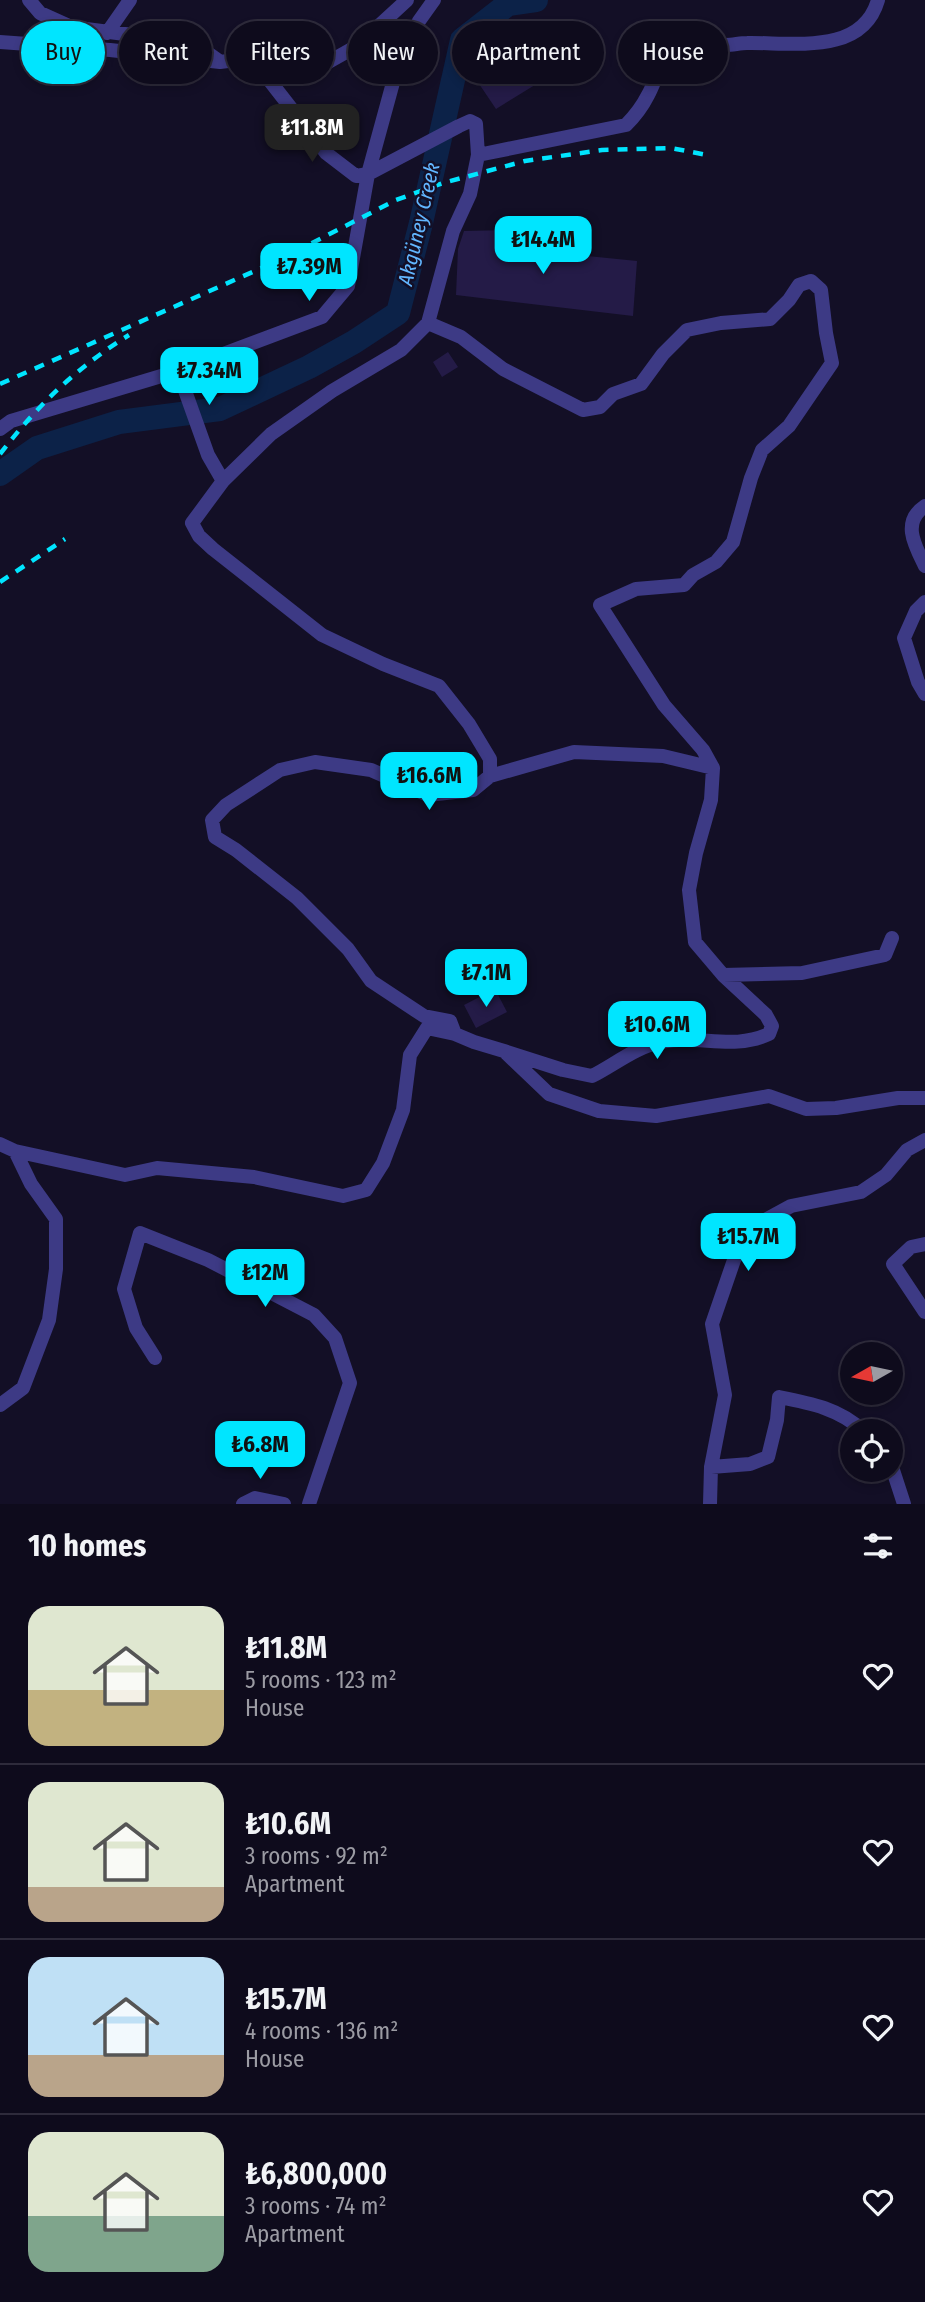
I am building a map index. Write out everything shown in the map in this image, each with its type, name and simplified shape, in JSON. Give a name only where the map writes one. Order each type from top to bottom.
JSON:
[{"type":"street","points":[[29,0],[40,13],[71,27],[163,39],[202,49],[220,62]]},
{"type":"street","points":[[107,33],[130,0]]},
{"type":"street","points":[[334,59],[357,47],[407,0]]},
{"type":"street","points":[[0,429],[11,421],[178,371],[322,317],[348,286],[368,174],[397,68],[419,21],[434,0]]},
{"type":"street","points":[[478,155],[626,125],[637,115],[662,63],[675,47],[694,40],[725,45],[829,42],[861,28],[875,13],[878,0]]},
{"type":"street","points":[[0,42],[226,61]]},
{"type":"street","points":[[272,84],[326,153],[356,176],[368,174],[470,121],[476,124],[478,155],[470,194],[453,231],[428,323],[401,350],[332,391],[271,434],[223,481],[192,523],[199,536],[286,609],[322,635],[383,664],[439,686],[469,724],[490,759],[490,776]]},
{"type":"street","points":[[0,1144],[15,1150],[125,1175],[156,1168],[254,1177],[343,1196],[366,1190],[383,1163],[403,1110],[410,1055],[427,1028],[455,1034],[563,1070],[593,1076],[638,1050],[660,1042],[697,1040],[733,1044],[753,1041],[769,1034],[772,1026],[766,1015],[723,975],[695,942],[689,890],[711,800],[713,768],[703,750],[664,705],[600,605],[636,589],[684,585],[693,575],[716,562],[733,542],[762,450],[789,426],[832,363],[821,290],[811,281],[799,285],[789,300],[770,319],[721,323],[687,330],[663,354],[641,384],[613,394],[600,407],[583,410],[503,369],[461,337],[428,323]]},
{"type":"street","points":[[178,371],[208,455],[223,481]]},
{"type":"street","points":[[925,506],[912,520],[911,534],[925,566]]},
{"type":"street","points":[[925,602],[916,611],[904,638],[918,682],[925,694]]},
{"type":"street","points":[[455,1034],[450,1021],[424,1016],[371,981],[348,949],[297,898],[215,836],[212,820],[226,805],[280,770],[315,762],[371,770],[428,795],[473,790],[490,776],[574,752],[663,756],[713,768]]},
{"type":"street","points":[[723,975],[802,973],[850,964],[886,955],[892,938]]},
{"type":"street","points":[[504,1051],[549,1094],[599,1111],[656,1116],[769,1096],[806,1109],[836,1108],[898,1098],[925,1098]]},
{"type":"street","points":[[710,1504],[711,1467],[725,1395],[712,1324],[734,1260],[752,1227],[791,1206],[861,1192],[886,1175],[906,1150],[925,1140]]},
{"type":"street","points":[[0,1405],[23,1388],[49,1320],[56,1269],[55,1219],[31,1184],[15,1150]]},
{"type":"street","points":[[155,1359],[136,1328],[124,1289],[139,1233],[208,1260],[314,1315],[335,1338],[349,1383],[309,1504]]},
{"type":"street","points":[[925,1244],[911,1247],[893,1264],[925,1312]]},
{"type":"street","points":[[711,1467],[750,1464],[768,1457],[777,1420],[779,1397],[833,1410],[850,1419]]},
{"type":"street","points":[[897,1482],[904,1504]]},
{"type":"street","points":[[243,1504],[255,1498],[284,1504]]},
{"type":"building","points":[[479,84],[537,84],[496,109]]},
{"type":"building","points":[[510,230],[508,248],[637,261],[633,316],[456,295],[458,249],[464,231]]},
{"type":"building","points":[[448,352],[458,367],[442,377],[433,362]]},
{"type":"building","points":[[495,989],[507,1012],[476,1028],[464,1005]]},
{"type":"waterway","name":"Akgüney Creek","points":[[0,474],[37,448],[119,422],[220,409],[309,367],[398,313],[462,40],[508,4],[536,0]]},
{"type":"railway","points":[[0,384],[275,262],[396,200],[443,183],[525,161],[602,150],[671,148],[707,155]]},
{"type":"railway","points":[[0,454],[59,388],[129,335]]},
{"type":"railway","points":[[0,582],[65,539]]}]
